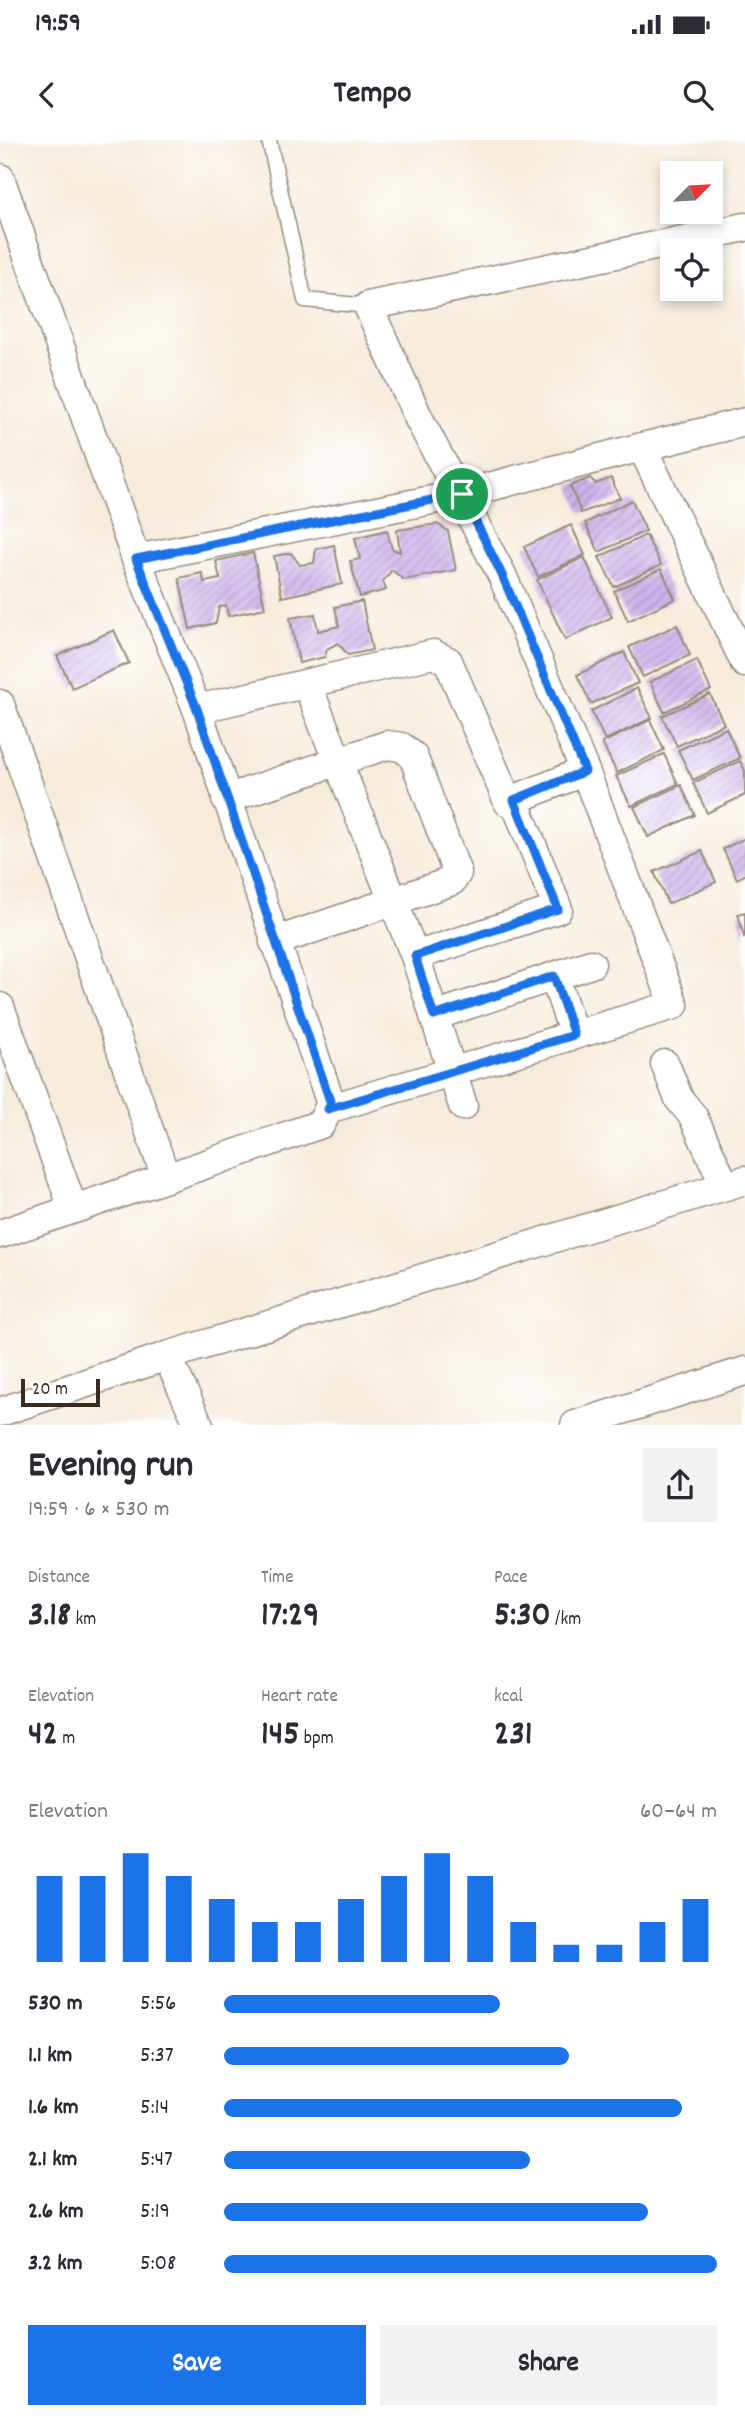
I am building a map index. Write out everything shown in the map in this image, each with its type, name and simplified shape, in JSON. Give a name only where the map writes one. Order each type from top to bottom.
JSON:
[{"type":"street","points":[[0,178],[136,559],[197,709],[331,1104],[321,1124],[0,1234]]},
{"type":"street","points":[[328,1109],[674,1005],[585,771],[502,575],[462,494],[419,419],[368,306],[745,228]]},
{"type":"street","points":[[136,559],[462,494],[745,422]]},
{"type":"street","points":[[642,447],[738,631],[745,663]]},
{"type":"street","points":[[197,709],[433,654],[447,661],[508,802],[585,771]]},
{"type":"street","points":[[307,684],[415,956],[463,1106]]},
{"type":"street","points":[[0,704],[166,1178]]},
{"type":"street","points":[[226,799],[387,745],[402,747],[413,756],[457,873],[453,881],[274,942]]},
{"type":"street","points":[[415,956],[558,909],[514,800]]},
{"type":"street","points":[[434,1016],[591,964]]},
{"type":"street","points":[[554,976],[574,1035]]},
{"type":"street","points":[[0,1007],[73,1208]]},
{"type":"street","points":[[0,1412],[167,1356],[735,1183],[693,1116],[679,1099],[665,1064]]},
{"type":"street","points":[[167,1356],[199,1425]]},
{"type":"street","points":[[575,1425],[745,1371]]},
{"type":"lane","points":[[268,140],[305,300],[368,306]]},
{"type":"building","points":[[590,478],[596,484],[611,478],[620,498],[581,513],[570,486]]},
{"type":"building","points":[[632,500],[646,531],[599,552],[585,523]]},
{"type":"building","points":[[437,524],[448,531],[456,570],[404,580],[392,570],[383,581],[386,590],[360,597],[350,561],[360,559],[355,538],[387,530],[392,549],[400,552],[397,530]]},
{"type":"building","points":[[571,525],[585,555],[538,577],[524,547]]},
{"type":"building","points":[[646,535],[661,565],[614,587],[599,557]]},
{"type":"building","points":[[334,545],[342,584],[282,597],[274,556],[291,553],[300,565],[314,563],[316,549]]},
{"type":"building","points":[[253,553],[265,608],[228,616],[226,605],[219,607],[216,623],[190,629],[179,578],[202,573],[204,582],[220,579],[216,561]]},
{"type":"building","points":[[584,557],[612,617],[565,640],[537,580]]},
{"type":"building","points":[[661,569],[675,599],[628,621],[614,591]]},
{"type":"building","points":[[362,601],[372,650],[348,655],[338,643],[327,649],[325,657],[299,663],[290,618],[315,614],[318,631],[339,626],[335,607]]},
{"type":"building","points":[[677,625],[690,655],[643,677],[629,647]]},
{"type":"building","points":[[114,630],[129,663],[72,688],[57,656]]},
{"type":"building","points":[[624,652],[638,683],[591,704],[577,675]]},
{"type":"building","points":[[697,660],[711,690],[664,712],[650,682]]},
{"type":"building","points":[[637,688],[652,718],[605,740],[591,711]]},
{"type":"building","points":[[710,694],[724,724],[677,746],[662,716]]},
{"type":"building","points":[[650,720],[664,750],[617,773],[602,743]]},
{"type":"building","points":[[726,728],[740,758],[693,780],[678,750]]},
{"type":"building","points":[[664,754],[678,784],[631,806],[616,776]]},
{"type":"building","points":[[740,761],[745,771],[745,795],[707,813],[693,783]]},
{"type":"building","points":[[681,785],[695,815],[648,837],[634,807]]},
{"type":"building","points":[[745,838],[745,875],[737,879],[723,849]]},
{"type":"building","points":[[702,851],[716,882],[668,904],[654,872]]},
{"type":"building","points":[[745,912],[745,936],[744,937],[738,914]]},
{"type":"route","points":[[462,494],[502,575],[585,771],[514,800],[558,909],[415,956],[434,1016],[554,976],[574,1035],[328,1109],[331,1104],[262,908],[197,709],[136,559],[462,494]]}]
